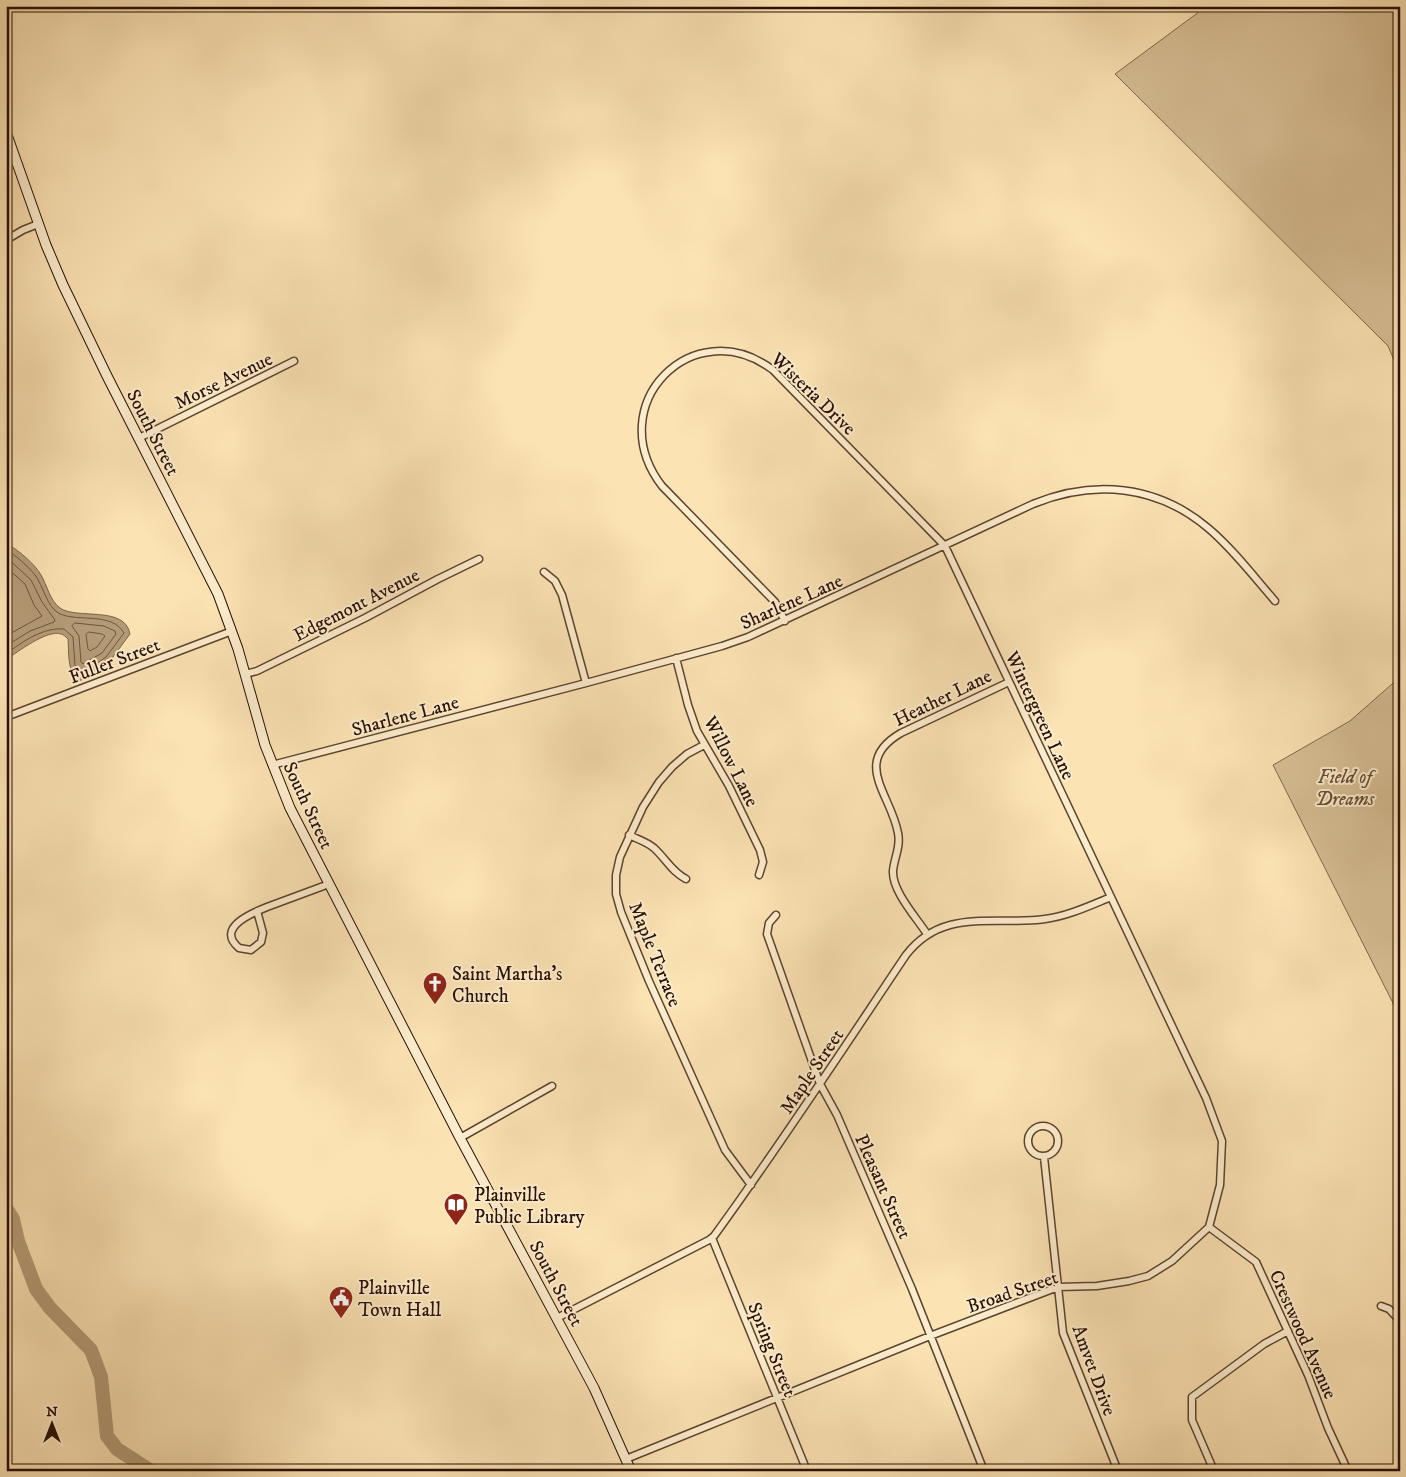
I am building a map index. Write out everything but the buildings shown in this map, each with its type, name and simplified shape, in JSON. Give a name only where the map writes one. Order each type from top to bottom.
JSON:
[{"type":"main road","name":"South Street","points":[[6,132],[38,224],[63,285],[218,594],[232,631],[272,765],[297,822],[460,1138],[594,1388],[631,1471]]},
{"type":"street","points":[[6,240],[38,224]]},
{"type":"street","name":"Wisteria Drive","points":[[785,621],[775,602],[662,486],[647,462],[641,434],[645,407],[658,382],[672,368],[689,358],[709,352],[728,352],[748,355],[765,364],[780,377],[945,546]]},
{"type":"street","name":"Morse Avenue","points":[[139,438],[294,361]]},
{"type":"street","name":"Sharlene Lane","points":[[272,765],[586,683],[742,639],[785,621],[1012,513],[1058,495],[1094,488],[1135,492],[1171,504],[1190,515],[1208,527],[1276,601]]},
{"type":"street","name":"Wintergreen Lane","points":[[945,546],[1110,897]]},
{"type":"street","name":"Edgemont Avenue","points":[[245,674],[257,671],[365,618],[479,559]]},
{"type":"street","points":[[544,572],[555,581],[562,595],[586,683]]},
{"type":"street","name":"Fuller Street","points":[[6,717],[232,631]]},
{"type":"street","name":"Willow Lane","points":[[676,658],[688,705],[704,745],[721,773],[760,850],[763,862],[759,875]]},
{"type":"street","name":"Heather Lane","points":[[927,934],[896,885],[893,871],[898,850],[898,834],[877,775],[877,757],[885,743],[901,732],[1009,682]]},
{"type":"street","name":"Maple Terrace","points":[[704,745],[679,760],[665,774],[647,800],[620,857],[616,875],[616,894],[621,912],[653,990],[725,1150],[752,1185]]},
{"type":"street","points":[[629,835],[656,849],[675,872],[686,879]]},
{"type":"street","points":[[257,911],[263,938],[259,945],[251,950],[240,948],[235,945],[232,934],[236,924],[257,911],[328,884]]},
{"type":"street","points":[[1110,897],[1206,1098],[1222,1141],[1220,1185],[1209,1228]]},
{"type":"street","name":"Maple Street","points":[[557,1318],[712,1238],[752,1185],[906,955],[919,940],[942,927],[962,922],[1021,921],[1048,918],[1074,911],[1110,897]]},
{"type":"street","name":"Pleasant Street","points":[[776,914],[770,923],[767,934],[820,1084],[837,1115],[912,1289],[984,1471]]},
{"type":"street","points":[[460,1138],[552,1086]]},
{"type":"street","points":[[1042,1126],[1055,1131],[1058,1140],[1053,1153],[1044,1157],[1031,1152],[1027,1142],[1030,1133],[1037,1127],[1042,1126]]},
{"type":"street","name":"Amvet Drive","points":[[1044,1157],[1063,1333],[1118,1471]]},
{"type":"street","name":"Broad Street","points":[[626,1459],[930,1336],[1058,1287],[1097,1286],[1128,1282],[1148,1276],[1172,1261],[1209,1228]]},
{"type":"street","name":"Crestwood Avenue","points":[[1209,1228],[1256,1262],[1348,1471]]},
{"type":"street","name":"Spring Street","points":[[712,1238],[807,1471]]},
{"type":"street","points":[[1381,1306],[1389,1309],[1400,1321]]},
{"type":"street","points":[[1214,1471],[1192,1420],[1192,1398],[1264,1344],[1288,1331]]},
{"type":"green space","points":[[1207,6],[1400,6],[1400,366],[1397,367],[1388,346],[1115,74]]},
{"type":"green space","name":"Field of Dreams","points":[[1400,677],[1400,1017],[1273,765],[1350,721]]},
{"type":"water","points":[[6,543],[21,553],[34,566],[60,608],[77,613],[110,616],[119,619],[126,625],[130,634],[110,661],[78,681],[70,667],[68,639],[63,634],[55,633],[33,642],[6,660]]},
{"type":"waterway","points":[[6,1211],[8,1211],[13,1219],[18,1241],[36,1289],[50,1308],[91,1350],[101,1377],[107,1436],[117,1449],[151,1471]]},
{"type":"place","name":"Saint Martha's Church","points":[[435,1005]]},
{"type":"place","name":"Plainville Public Library","points":[[456,1226]]},
{"type":"place","name":"Plainville Town Hall","points":[[341,1319]]}]
